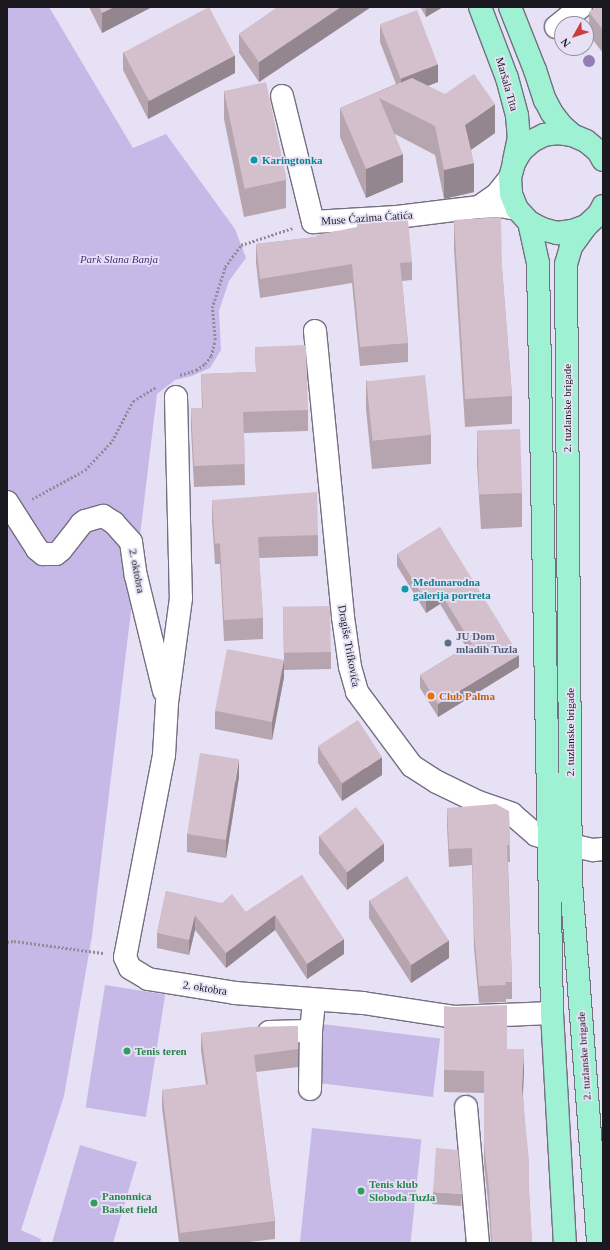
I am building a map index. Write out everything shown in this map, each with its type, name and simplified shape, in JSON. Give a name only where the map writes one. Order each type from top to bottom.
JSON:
[{"type":"main road","name":"Maršala Tita","points":[[480,7],[507,78],[516,116],[519,137],[512,171],[511,194],[523,215]]},
{"type":"main road","points":[[510,7],[535,70],[545,100],[556,119],[572,134],[586,141],[601,155]]},
{"type":"main road","points":[[512,171],[521,151],[532,142],[544,135],[558,133],[572,134]]},
{"type":"main road","points":[[523,215],[542,229],[557,233],[572,231],[598,215]]},
{"type":"main road","points":[[523,215],[538,263],[552,1013],[565,1243]]},
{"type":"main road","name":"2. tuzlanske brigade","points":[[598,215],[571,247],[566,264],[572,890],[598,1243]]},
{"type":"street","points":[[570,16],[581,7]]},
{"type":"street","name":"Muse Ćazima Ćatića","points":[[282,96],[313,222],[397,217],[499,206],[523,215]]},
{"type":"street","points":[[479,207],[496,195],[512,171]]},
{"type":"street","name":"Dragiše Trifkovića","points":[[315,330],[343,617],[350,667],[357,692],[412,766],[437,782],[512,814],[536,835],[593,850],[603,849]]},
{"type":"street","name":"2. oktobra","points":[[171,386],[180,598],[167,703],[164,755],[125,957],[130,968],[148,979],[235,993],[362,1003],[454,1017],[552,1013]]},
{"type":"street","name":"2. oktobra","points":[[10,506],[37,549],[43,554],[56,554],[62,550],[81,524],[85,521],[103,516],[114,523],[131,542],[136,576],[167,703]]},
{"type":"street","points":[[310,1089],[311,1031],[314,1000]]},
{"type":"street","points":[[252,1032],[311,1031]]},
{"type":"street","points":[[466,1107],[478,1243]]},
{"type":"path","points":[[10,506],[85,470],[112,441],[133,401],[171,386],[204,364],[211,356],[215,340],[212,308],[225,267],[241,245],[313,222]]},
{"type":"path","points":[[7,942],[14,941],[125,957]]},
{"type":"green space","name":"Park Slana Banja","points":[[7,7],[49,7],[133,148],[166,134],[235,229],[246,258],[229,281],[219,311],[221,350],[210,368],[192,376],[175,380],[157,394],[92,936],[64,1096],[21,1230],[41,1239],[40,1243],[7,1243]]},
{"type":"green space","name":"Tenis teren","points":[[105,985],[165,995],[146,1117],[86,1107]]},
{"type":"green space","points":[[322,1024],[440,1039],[433,1097],[315,1083]]},
{"type":"green space","name":"Tenis klub Sloboda Tuzla","points":[[312,1128],[421,1139],[411,1243],[300,1243]]},
{"type":"green space","name":"Panonnica Basket field","points":[[80,1145],[137,1162],[113,1243],[52,1243]]},
{"type":"building","points":[[99,7],[114,7],[102,13]]},
{"type":"building","points":[[209,7],[235,56],[149,101],[123,53]]},
{"type":"building","points":[[278,7],[341,7],[259,62],[239,34]]},
{"type":"building","points":[[596,7],[603,7],[603,30],[594,18],[594,16],[589,12]]},
{"type":"building","points":[[417,10],[438,64],[400,78],[380,24]]},
{"type":"building","points":[[474,74],[495,104],[465,125],[474,163],[444,170],[435,126],[379,98],[403,154],[366,169],[340,108],[412,78],[445,94]]},
{"type":"building","name":"Karingtonka","points":[[266,82],[287,180],[245,189],[224,91]]},
{"type":"building","points":[[501,217],[502,268],[512,396],[465,399],[454,220]]},
{"type":"building","points":[[408,220],[412,262],[400,263],[408,343],[360,347],[352,264],[260,279],[256,244],[316,237],[316,235],[357,227],[357,224]]},
{"type":"building","points":[[306,345],[308,410],[243,412],[245,464],[194,466],[191,408],[203,408],[201,374],[256,372],[255,347]]},
{"type":"building","points":[[425,375],[431,435],[373,441],[366,381]]},
{"type":"building","points":[[520,429],[522,493],[479,494],[477,431]]},
{"type":"building","points":[[317,492],[318,535],[258,537],[263,618],[224,620],[220,543],[215,544],[212,500]]},
{"type":"building","points":[[440,527],[519,655],[438,704],[420,675],[472,644],[440,592],[426,601],[397,554]]},
{"type":"building","points":[[330,606],[331,652],[284,653],[283,607]]},
{"type":"building","points":[[227,649],[284,660],[272,722],[215,711]]},
{"type":"building","points":[[358,720],[382,757],[342,783],[318,746]]},
{"type":"building","points":[[200,753],[239,759],[226,840],[187,834]]},
{"type":"building","points":[[496,804],[509,811],[510,845],[507,845],[512,982],[505,982],[506,985],[479,986],[474,931],[472,848],[449,849],[447,808]]},
{"type":"building","points":[[356,807],[384,843],[347,872],[319,836]]},
{"type":"building","points":[[302,875],[344,939],[307,964],[275,915],[226,953],[195,915],[189,940],[157,933],[166,891],[222,903],[232,894],[246,912]]},
{"type":"building","points":[[407,876],[449,941],[411,965],[369,901]]},
{"type":"building","points":[[507,1005],[507,1049],[524,1049],[522,1088],[529,1161],[532,1243],[492,1243],[489,1189],[484,1142],[484,1071],[444,1070],[444,1006]]},
{"type":"building","points":[[298,1026],[298,1049],[254,1055],[275,1221],[180,1233],[162,1090],[208,1084],[201,1033],[249,1027]]},
{"type":"building","points":[[436,1148],[458,1150],[462,1194],[433,1192]]},
{"type":"place","name":"Karingtonka","points":[[254,160]]},
{"type":"place","name":"Međunarodna galerija portreta","points":[[405,589]]},
{"type":"place","name":"JU Dom mladih Tuzla","points":[[448,643]]},
{"type":"place","name":"Club Palma","points":[[431,696]]},
{"type":"place","name":"Tenis teren","points":[[127,1051]]},
{"type":"place","name":"Tenis klub Sloboda Tuzla","points":[[361,1191]]},
{"type":"place","name":"Panonnica Basket field","points":[[94,1203]]}]
